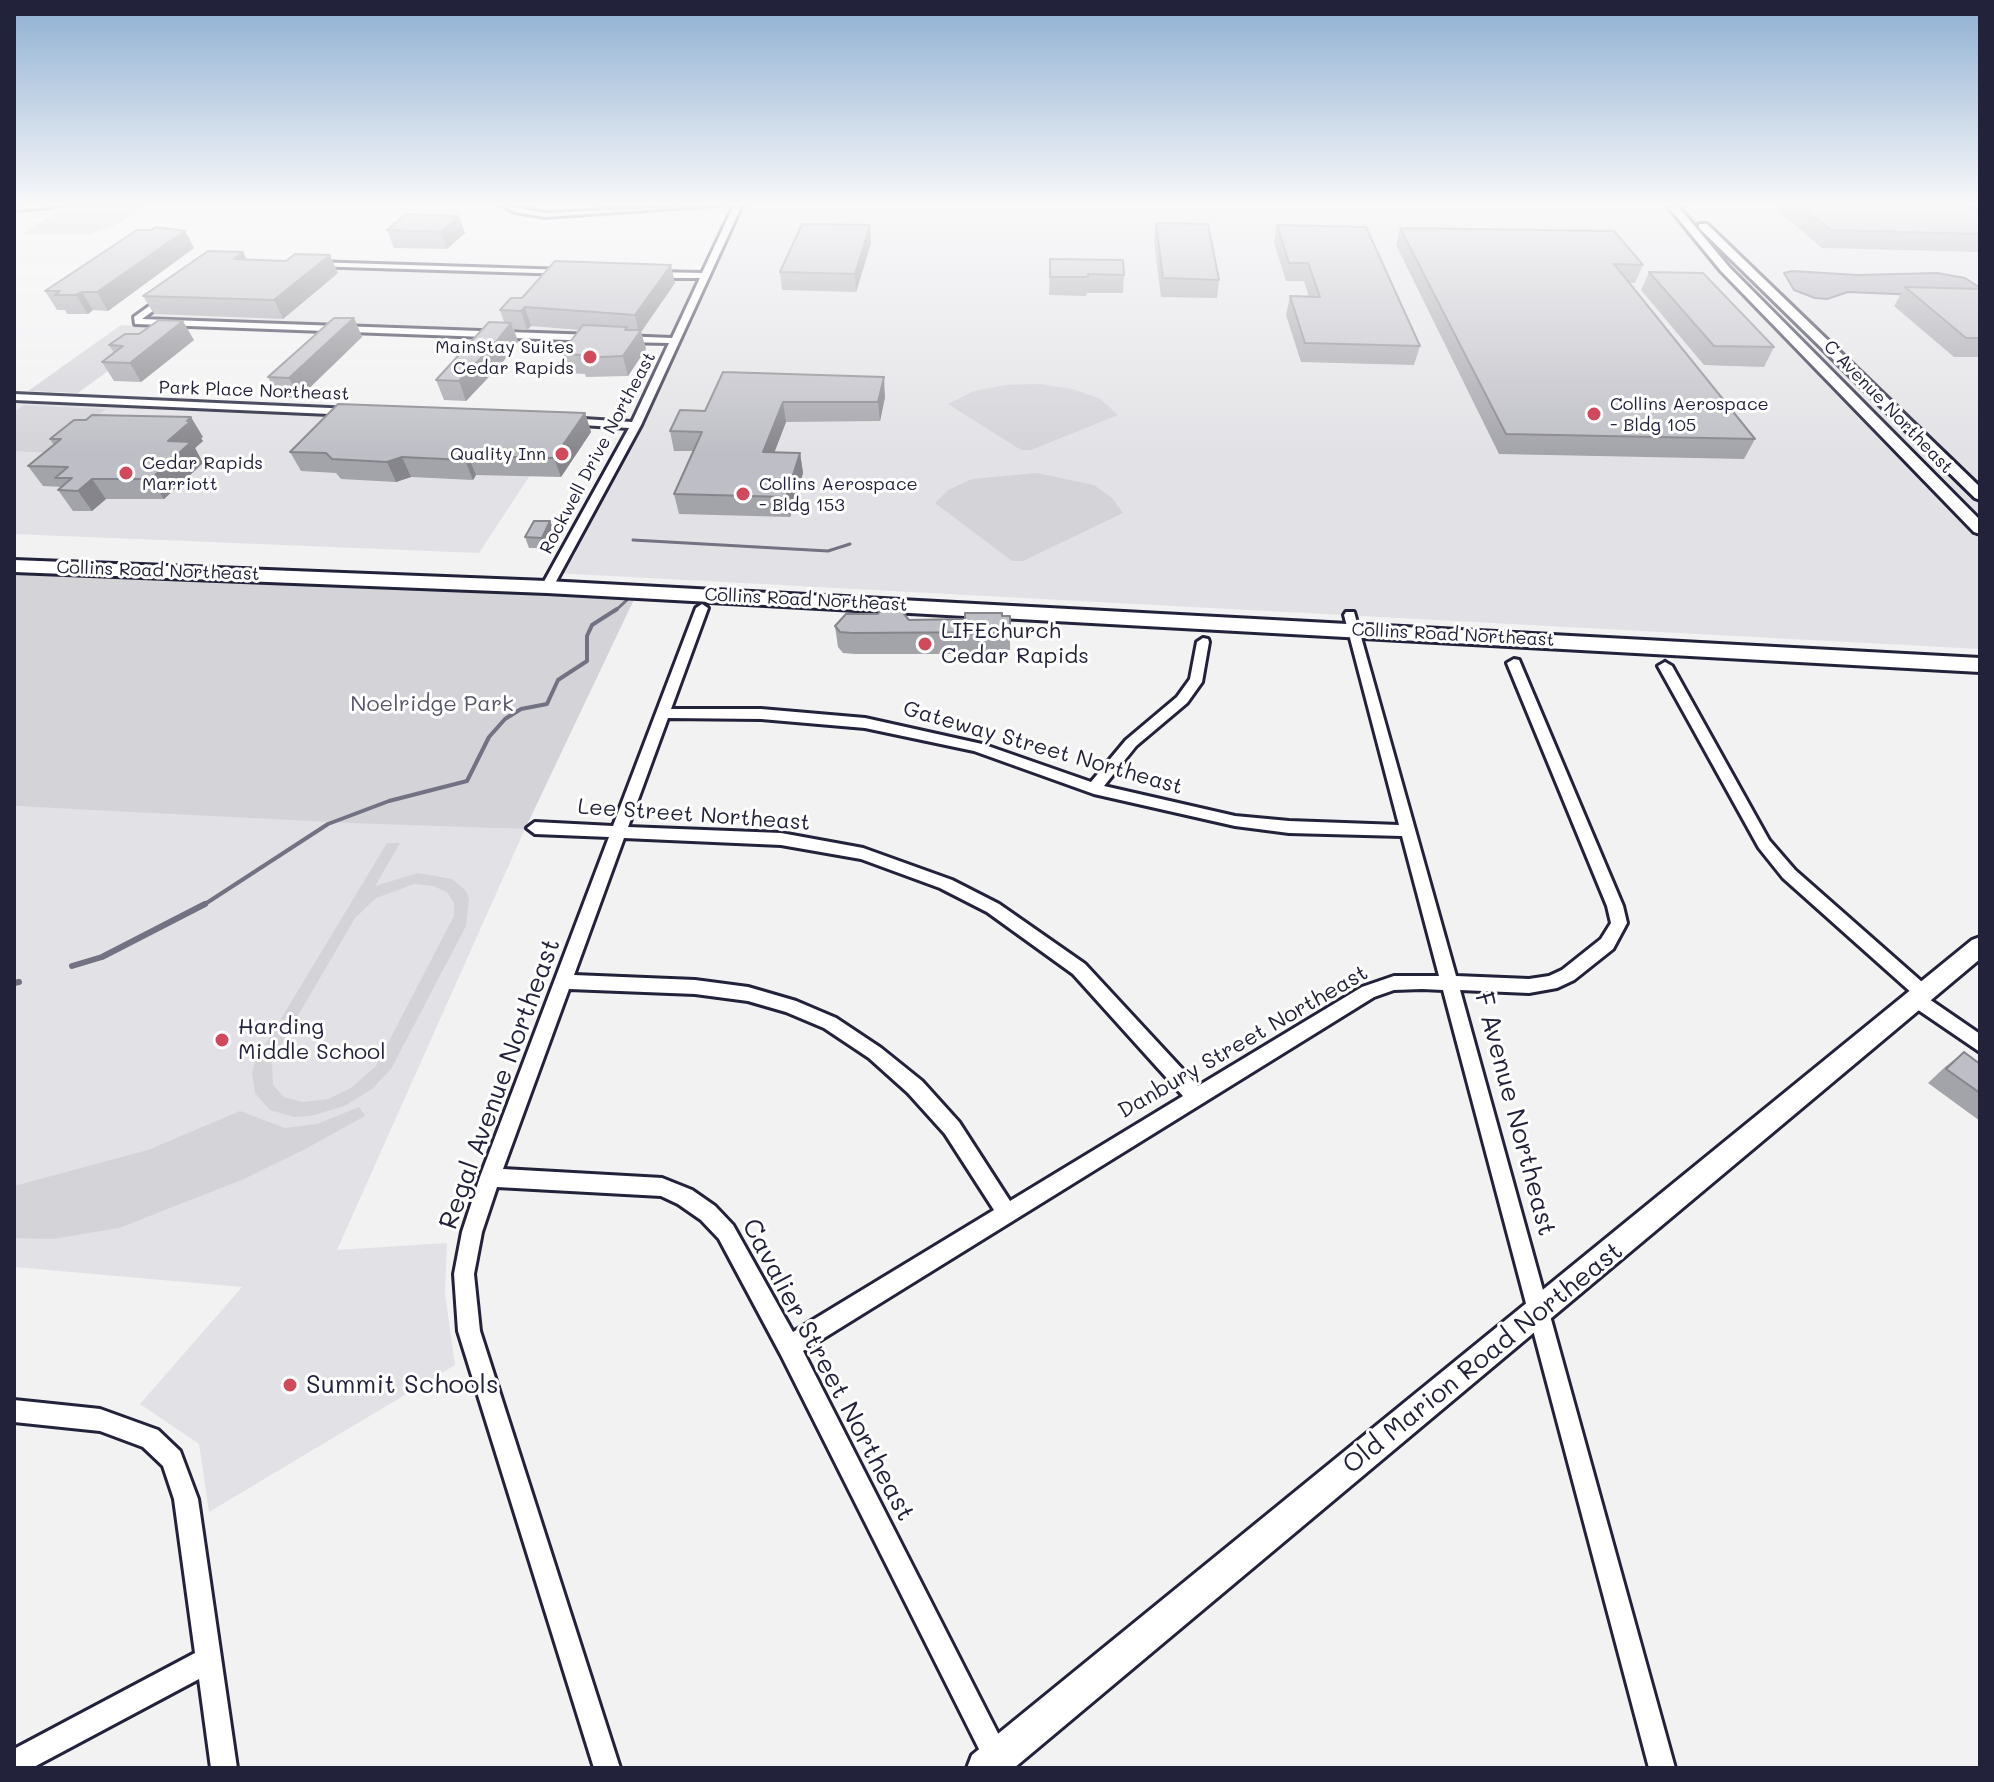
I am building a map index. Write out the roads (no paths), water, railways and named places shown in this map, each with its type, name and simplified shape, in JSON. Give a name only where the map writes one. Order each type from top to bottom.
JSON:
[{"type":"highway","name":"Collins Road Northeast","points":[[14,551],[1352,622],[1980,649]]},
{"type":"highway","name":"Collins Road Northeast","points":[[14,566],[551,580]]},
{"type":"highway","name":"Collins Road Northeast","points":[[1352,622],[1980,665]]},
{"type":"main road","name":"C Avenue Northeast","points":[[1744,288],[1980,529]]},
{"type":"main road","name":"C Avenue Northeast","points":[[1768,288],[1980,495]]},
{"type":"main road","name":"Old Marion Road Northeast","points":[[991,1763],[1980,946]]},
{"type":"street","name":"Rockwell Drive Northeast","points":[[551,580],[636,425],[699,288]]},
{"type":"street","points":[[175,291],[137,319],[138,322],[676,341]]},
{"type":"street","name":"Park Place Northeast","points":[[15,398],[367,412]]},
{"type":"street","points":[[558,421],[636,425]]},
{"type":"street","name":"Regal Avenue Northeast","points":[[607,1768],[469,1331],[464,1274],[472,1232],[490,1177],[702,608]]},
{"type":"street","name":"F Avenue Northeast","points":[[1352,622],[1662,1768]]},
{"type":"street","points":[[1094,789],[1131,743],[1182,700],[1197,679],[1203,642]]},
{"type":"street","name":"Danbury Street Northeast","points":[[789,1347],[1368,992],[1394,983],[1529,986],[1551,983],[1568,975],[1607,944],[1619,923],[1615,906],[1514,663]]},
{"type":"street","points":[[1665,666],[1764,844],[1789,874],[1920,997],[1980,1044]]},
{"type":"street","name":"Gateway Street Northeast","points":[[663,713],[799,716],[878,725],[977,747],[1094,789],[1235,821],[1289,827],[1410,831]]},
{"type":"street","name":"Lee Street Northeast","points":[[535,828],[781,839],[863,854],[946,884],[993,908],[1079,969],[1195,1096]]},
{"type":"street","points":[[564,982],[695,987],[748,994],[790,1006],[830,1023],[875,1053],[915,1087],[952,1128],[1006,1212]]},
{"type":"street","name":"Cavalier Street Northeast","points":[[490,1177],[662,1187],[685,1197],[708,1213],[726,1232],[789,1347],[991,1763]]},
{"type":"street","points":[[14,1411],[113,1424],[150,1438],[172,1459],[186,1499],[224,1768]]},
{"type":"street","points":[[14,1763],[208,1660]]},
{"type":"waterway","points":[[633,540],[828,551],[850,544]]},
{"type":"waterway","points":[[615,611],[627,600]]},
{"type":"waterway","points":[[202,906],[328,824],[389,801],[467,781],[489,737],[505,719],[521,709],[547,704],[558,680],[587,661],[587,636],[592,625],[617,609]]},
{"type":"waterway","points":[[72,966],[102,957],[205,904]]},
{"type":"waterway","points":[[14,983],[19,982]]},
{"type":"place","name":"MainStay Suites Cedar Rapids","points":[[590,357]]},
{"type":"place","name":"Collins Aerospace - Bldg 105","points":[[1594,414]]},
{"type":"place","name":"Quality Inn","points":[[562,454]]},
{"type":"place","name":"Cedar Rapids Marriott","points":[[126,473]]},
{"type":"place","name":"Collins Aerospace - Bldg 153","points":[[743,494]]},
{"type":"place","name":"LIFEchurch Cedar Rapids","points":[[925,644]]},
{"type":"place","name":"Harding Middle School","points":[[222,1040]]},
{"type":"place","name":"Summit Schools","points":[[290,1385]]},
{"type":"park label","name":"Noelridge Park","points":[[432,704]]}]
